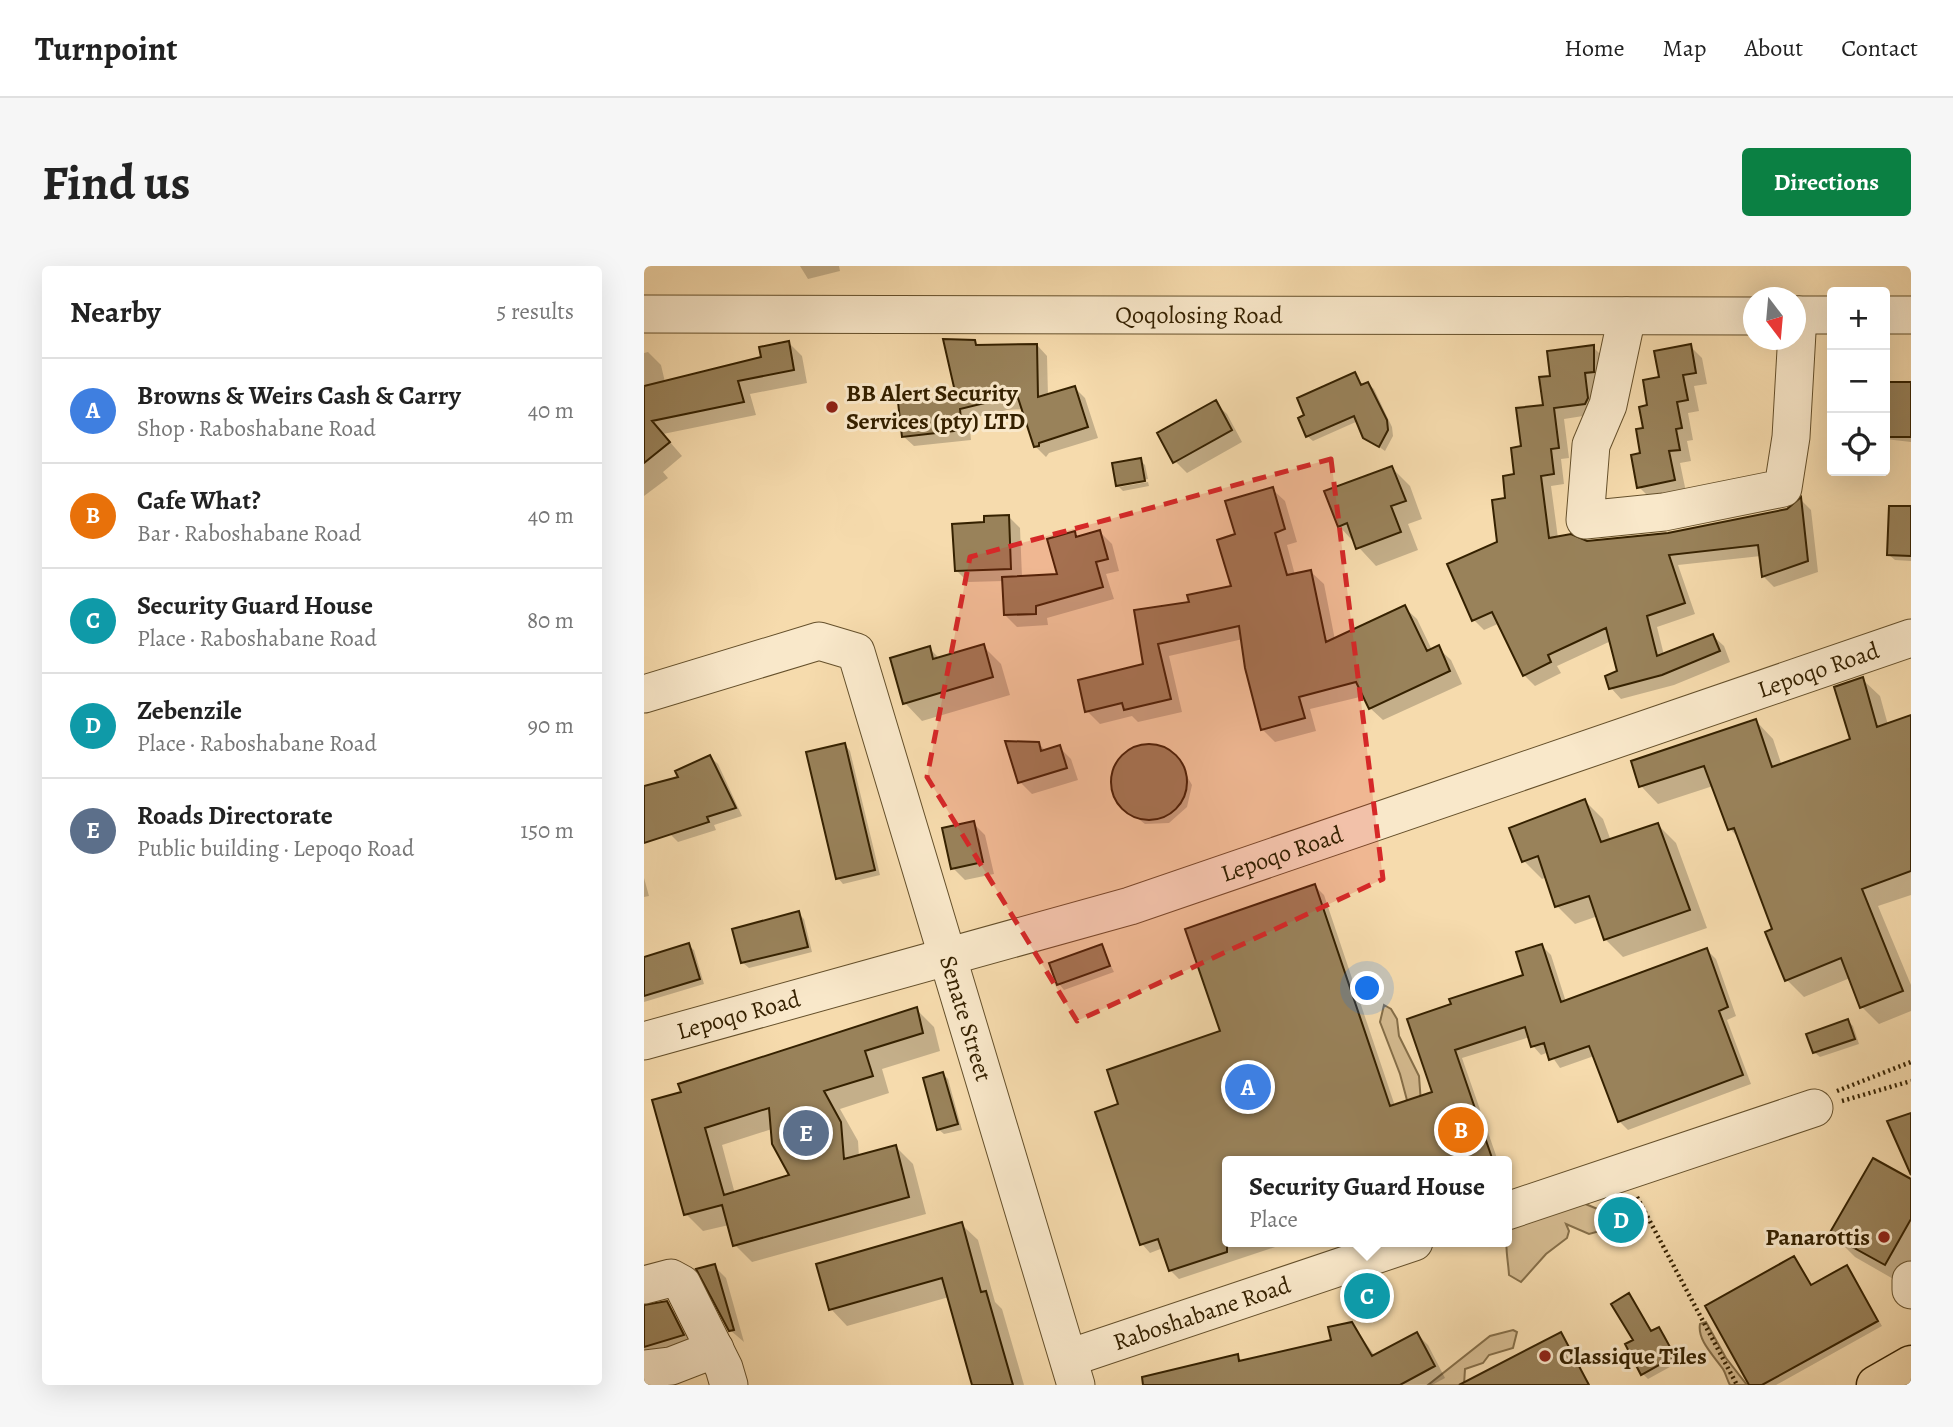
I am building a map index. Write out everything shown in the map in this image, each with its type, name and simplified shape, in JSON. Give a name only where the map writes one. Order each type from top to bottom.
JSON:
[{"type":"main road","points":[[1876,1385],[1911,1365]]},
{"type":"street","name":"Qoqolosing Road","points":[[644,314],[1743,316]]},
{"type":"street","points":[[1627,316],[1608,405],[1591,445],[1585,520],[1664,512],[1783,488],[1809,315]]},
{"type":"street","points":[[1890,315],[1911,315]]},
{"type":"street","name":"Lepoqo Road","points":[[644,1041],[1130,906],[1911,638]]},
{"type":"street","name":"Senate Street","points":[[644,694],[819,641],[856,652],[1072,1372]]},
{"type":"street","points":[[1512,1209],[1814,1108]]},
{"type":"street","name":"Raboshabane Road","points":[[1072,1372],[1401,1247]]},
{"type":"street","points":[[644,1285],[671,1278],[682,1284],[715,1349],[729,1385]]},
{"type":"street","points":[[1911,1280],[1911,1290]]},
{"type":"street","points":[[644,1369],[671,1366],[715,1349]]},
{"type":"path","points":[[1814,1108],[1840,1088],[1911,1062]]},
{"type":"path","points":[[1814,1108],[1911,1081]]},
{"type":"path","points":[[1626,1171],[1643,1213],[1737,1385]]},
{"type":"highlighted area","points":[[1331,459],[1383,879],[1077,1021],[927,777],[970,557]]},
{"type":"shaded area","points":[[1384,1005],[1391,1009],[1397,1019],[1399,1036],[1419,1076],[1421,1103],[1440,1156],[1422,1156],[1400,1074],[1380,1022]]},
{"type":"shaded area","points":[[1583,1203],[1600,1210],[1600,1231],[1589,1234],[1566,1224],[1569,1231],[1567,1238],[1546,1254],[1521,1282],[1509,1275],[1507,1247],[1512,1247],[1512,1226],[1515,1222]]},
{"type":"shaded area","points":[[1706,1322],[1726,1358],[1747,1385],[1730,1385],[1723,1369],[1701,1336],[1700,1324]]},
{"type":"shaded area","points":[[1513,1330],[1517,1332],[1513,1348],[1489,1355],[1483,1363],[1465,1369],[1464,1385],[1428,1385],[1490,1336]]},
{"type":"building","points":[[943,339],[975,340],[976,345],[1037,344],[1038,397],[1075,386],[1088,427],[1034,447],[1018,398],[960,409],[962,430],[902,437],[898,402],[956,396]]},
{"type":"building","points":[[789,341],[794,370],[738,381],[744,402],[652,421],[670,442],[644,463],[644,386],[761,357],[759,347]]},
{"type":"building","points":[[1691,344],[1696,373],[1683,375],[1688,400],[1677,402],[1682,428],[1676,429],[1680,450],[1669,451],[1675,480],[1637,488],[1631,455],[1640,453],[1636,429],[1643,428],[1639,407],[1647,405],[1643,380],[1659,377],[1654,351]]},
{"type":"building","points":[[1594,345],[1594,372],[1585,373],[1588,398],[1585,404],[1554,408],[1559,448],[1551,449],[1554,474],[1541,476],[1549,538],[1571,534],[1587,541],[1668,533],[1787,509],[1801,497],[1808,561],[1762,577],[1758,545],[1669,555],[1685,603],[1647,616],[1657,656],[1713,634],[1720,651],[1662,675],[1609,689],[1605,676],[1617,671],[1606,628],[1548,655],[1551,662],[1523,676],[1492,612],[1472,621],[1447,564],[1497,542],[1492,500],[1505,498],[1503,476],[1514,474],[1511,448],[1521,446],[1516,408],[1543,405],[1539,377],[1550,376],[1547,351]]},
{"type":"building","points":[[1355,372],[1361,385],[1368,382],[1387,420],[1388,430],[1379,447],[1363,438],[1354,416],[1306,437],[1298,418],[1304,415],[1297,398]]},
{"type":"building","points":[[1890,382],[1911,382],[1911,437],[1890,437]]},
{"type":"building","points":[[1216,400],[1232,430],[1173,463],[1157,433]]},
{"type":"building","points":[[1141,458],[1145,481],[1116,486],[1112,463]]},
{"type":"building","points":[[1392,466],[1406,501],[1391,506],[1401,532],[1356,549],[1347,523],[1338,527],[1324,491]]},
{"type":"building","points":[[1273,487],[1285,529],[1275,533],[1287,575],[1311,570],[1326,642],[1405,605],[1427,651],[1439,645],[1450,671],[1369,709],[1356,682],[1299,697],[1305,718],[1261,730],[1245,668],[1239,626],[1158,644],[1171,699],[1124,710],[1122,703],[1085,712],[1078,680],[1143,664],[1134,610],[1189,602],[1187,595],[1231,586],[1217,540],[1235,534],[1225,501]]},
{"type":"building","points":[[1889,506],[1911,506],[1911,556],[1887,555]]},
{"type":"building","points":[[1009,515],[1011,569],[955,571],[952,524],[984,522],[984,516]]},
{"type":"building","points":[[1100,530],[1108,559],[1096,562],[1103,587],[1036,606],[1036,614],[1004,615],[1002,577],[1057,574],[1047,539],[1075,531],[1076,537]]},
{"type":"building","points":[[984,644],[993,677],[903,704],[890,658],[930,646],[933,659]]},
{"type":"building","points":[[1863,677],[1877,727],[1911,715],[1911,871],[1862,889],[1903,991],[1860,1008],[1841,958],[1785,981],[1765,932],[1772,929],[1734,828],[1728,830],[1704,766],[1639,787],[1631,761],[1756,719],[1772,767],[1850,739],[1834,687]]},
{"type":"building","points":[[1005,741],[1039,742],[1041,751],[1060,745],[1067,768],[1018,783]]},
{"type":"building","points":[[845,743],[875,870],[836,879],[806,752]]},
{"type":"building","points":[[1142,744],[1156,744],[1170,750],[1181,761],[1187,782],[1184,797],[1176,809],[1156,820],[1142,820],[1128,814],[1117,803],[1111,789],[1111,775],[1117,761],[1128,750]]},
{"type":"building","points":[[710,755],[736,808],[707,817],[709,822],[644,843],[644,786],[678,777],[675,771]]},
{"type":"building","points":[[1585,799],[1601,842],[1658,823],[1690,910],[1604,940],[1589,896],[1555,907],[1538,856],[1522,862],[1509,828]]},
{"type":"building","points":[[974,821],[983,862],[951,869],[942,828]]},
{"type":"building","points":[[1315,884],[1390,1106],[1432,1092],[1407,1019],[1451,1004],[1449,999],[1523,975],[1516,952],[1542,944],[1561,1002],[1707,948],[1728,1007],[1719,1011],[1743,1075],[1618,1122],[1589,1046],[1549,1060],[1544,1043],[1531,1047],[1525,1027],[1455,1050],[1491,1156],[1222,1156],[1222,1247],[1227,1247],[1227,1252],[1169,1271],[1158,1239],[1140,1245],[1095,1112],[1118,1104],[1107,1070],[1220,1031],[1185,929]]},
{"type":"building","points":[[799,911],[808,947],[741,963],[732,929]]},
{"type":"building","points":[[689,943],[700,979],[644,996],[644,957]]},
{"type":"building","points":[[1102,944],[1110,966],[1057,985],[1049,963]]},
{"type":"building","points":[[917,1007],[923,1033],[865,1051],[873,1076],[824,1091],[841,1122],[844,1159],[896,1145],[909,1197],[733,1246],[722,1205],[684,1215],[652,1100],[681,1092],[678,1084]],"holes":[[[769,1108],[772,1144],[789,1175],[724,1195],[705,1128]]]},
{"type":"building","points":[[1848,1019],[1855,1039],[1813,1053],[1806,1034]]},
{"type":"building","points":[[943,1072],[958,1124],[937,1130],[923,1078]]},
{"type":"building","points":[[1911,1113],[1911,1175],[1887,1121]]},
{"type":"building","points":[[1873,1158],[1911,1179],[1911,1219],[1885,1265],[1829,1234]]},
{"type":"building","points":[[962,1222],[981,1292],[986,1291],[1013,1385],[972,1385],[942,1278],[829,1310],[816,1264]]},
{"type":"building","points":[[1794,1256],[1811,1285],[1847,1265],[1878,1321],[1762,1385],[1749,1385],[1705,1306]]},
{"type":"building","points":[[715,1264],[734,1330],[729,1331],[696,1269]]},
{"type":"building","points":[[1629,1293],[1651,1331],[1659,1327],[1675,1356],[1641,1375],[1625,1344],[1633,1340],[1611,1304]]},
{"type":"building","points":[[667,1301],[684,1335],[644,1347],[644,1305]]},
{"type":"building","points":[[1352,1322],[1372,1356],[1417,1332],[1435,1366],[1400,1385],[1143,1385],[1142,1377],[1238,1354],[1239,1361],[1331,1340],[1328,1327]]},
{"type":"building","name":"Classique Tiles","points":[[1561,1332],[1589,1385],[1459,1385]]},
{"type":"place","name":"BB Alert Security Services (pty) LTD","points":[[832,407]]},
{"type":"place","name":"Browns & Weirs Cash & Carry","points":[[1248,1087]]},
{"type":"place","name":"Cafe What?","points":[[1461,1130]]},
{"type":"place","name":"Roads Directorate","points":[[806,1133]]},
{"type":"place","name":"Zebenzile","points":[[1621,1220]]},
{"type":"place","name":"Panarottis","points":[[1884,1237]]},
{"type":"place","name":"Security Guard House","points":[[1367,1296]]},
{"type":"place","name":"Classique Tiles","points":[[1545,1356]]}]
